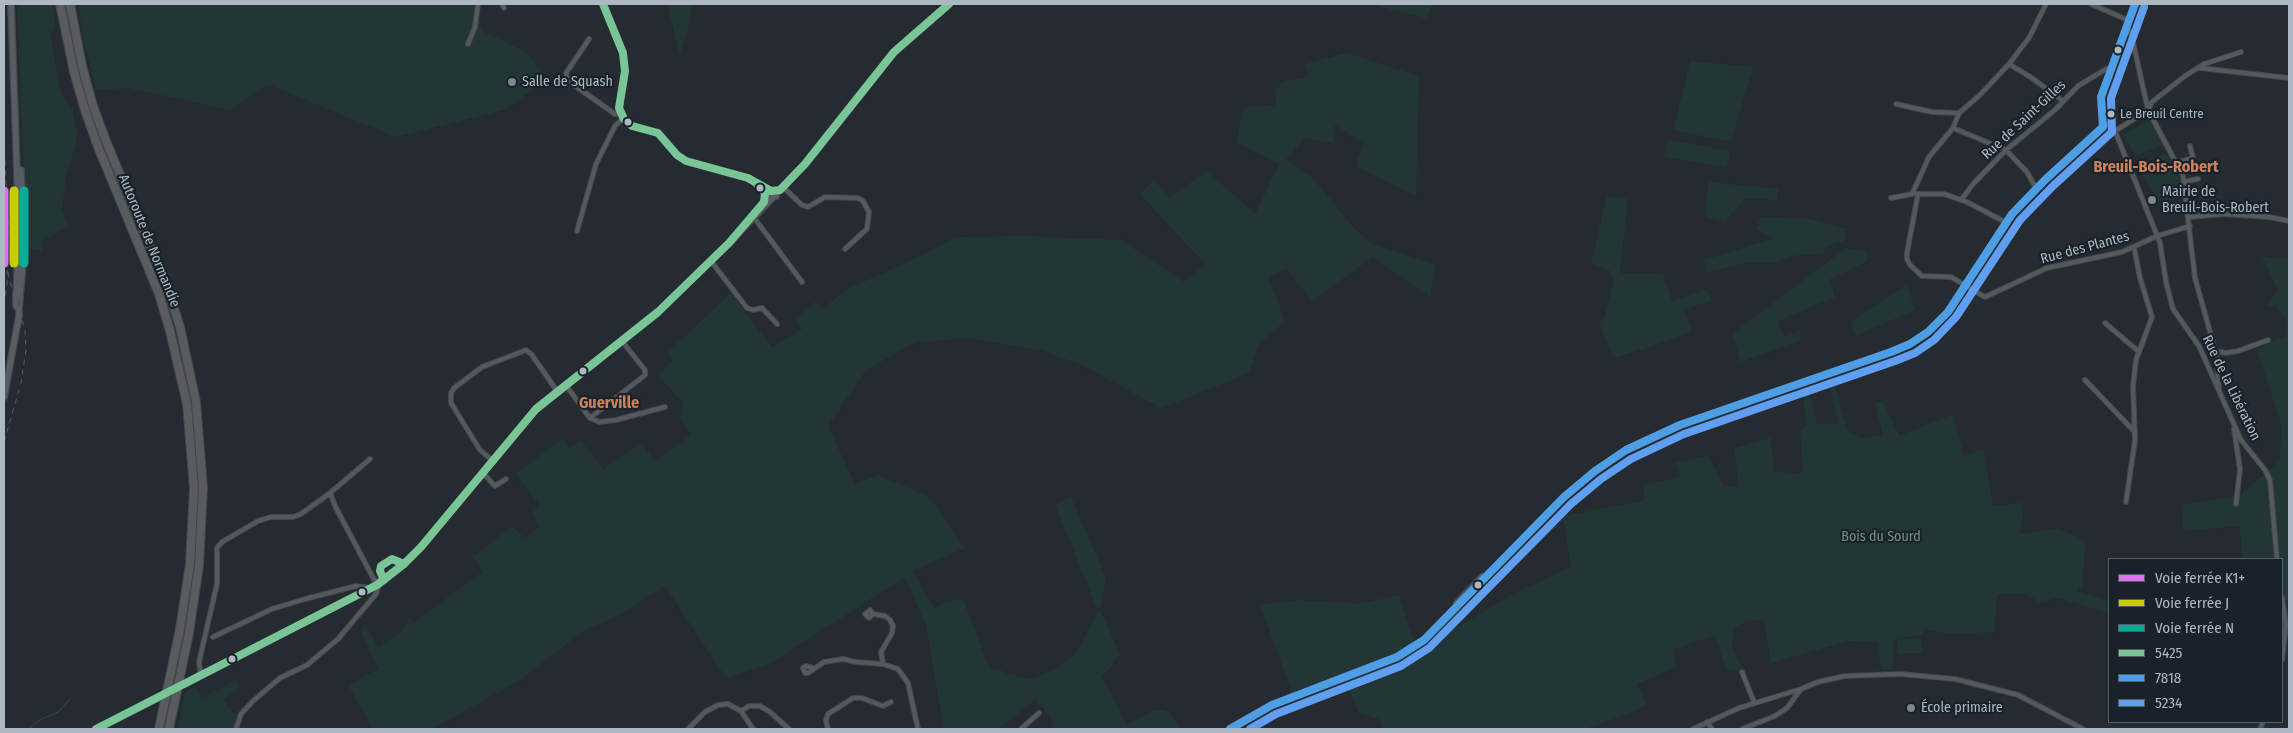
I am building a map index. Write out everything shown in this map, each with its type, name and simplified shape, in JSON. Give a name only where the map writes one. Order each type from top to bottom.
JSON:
[{"type":"highway","name":"Autoroute de Normandie","points":[[60,4],[74,72],[84,107],[98,147],[159,294],[170,331],[187,404],[194,488],[190,564],[180,628],[159,729]]},
{"type":"highway","name":"Autoroute de Normandie","points":[[70,4],[82,66],[93,106],[106,142],[168,290],[180,327],[194,387],[203,488],[201,546],[196,596],[169,729]]},
{"type":"main road","points":[[4,397],[18,316],[16,299],[19,236],[10,4]]},
{"type":"main road","points":[[729,243],[805,164],[894,52],[949,4]]},
{"type":"main road","points":[[1230,729],[1277,703],[1391,659],[1414,647],[1584,480],[1615,458],[1650,438],[1689,422],[1891,352],[1923,336],[1944,318],[2005,222],[2036,188],[2100,131],[2104,123],[2101,97],[2135,4]]},
{"type":"main road","points":[[14,338],[24,234],[16,130]]},
{"type":"main road","points":[[185,684],[377,585],[410,559],[536,409],[565,384],[658,312],[755,219],[773,198]]},
{"type":"main road","points":[[96,729],[158,698]]},
{"type":"street","points":[[468,44],[476,27],[478,4]]},
{"type":"street","points":[[577,231],[596,164],[622,116],[623,53],[603,4]]},
{"type":"street","points":[[1912,194],[1929,157],[1953,128],[1959,113],[1980,95],[2009,64],[2029,38],[2046,4]]},
{"type":"street","points":[[2091,4],[2131,19]]},
{"type":"street","points":[[2127,28],[2131,33],[2148,110],[2184,182],[2195,278],[2215,351],[2219,392]]},
{"type":"street","points":[[589,40],[566,73],[568,81],[615,114],[622,116],[632,126],[660,134],[677,155],[686,161],[744,177],[766,190],[773,198]]},
{"type":"street","points":[[2104,123],[2113,126],[2115,131],[2148,110],[2152,102],[2176,82],[2204,64],[2241,52]]},
{"type":"street","points":[[2009,64],[2063,101]]},
{"type":"street","name":"Rue de Saint-Gilles","points":[[1961,200],[1974,183],[2006,150],[2086,80],[2111,68]]},
{"type":"street","points":[[2195,70],[2207,68],[2289,78]]},
{"type":"street","points":[[1896,104],[1932,112],[1959,113]]},
{"type":"street","points":[[1953,128],[2006,150],[2027,172],[2036,188]]},
{"type":"street","name":"Rue de la Libération","points":[[2115,131],[2157,236],[2173,309],[2200,346],[2241,440],[2266,470],[2270,480],[2277,558]]},
{"type":"street","points":[[2176,163],[2193,158],[2190,146]]},
{"type":"street","points":[[2184,182],[2198,179]]},
{"type":"street","points":[[766,190],[783,188],[802,205],[808,207],[825,197],[858,198],[863,201],[868,206],[869,212],[867,229],[846,249]]},
{"type":"street","points":[[758,211],[765,199],[766,190]]},
{"type":"street","points":[[1891,198],[1912,194],[1944,194],[1961,200],[2005,222]]},
{"type":"street","name":"Rue des Plantes","points":[[1918,194],[1907,253],[1907,259],[1914,272],[1922,276],[1951,277],[1980,296],[1989,296],[2047,268],[2134,247],[2157,236],[2190,226]]},
{"type":"street","points":[[2189,217],[2224,214],[2269,216],[2289,221]]},
{"type":"street","points":[[755,219],[802,282]]},
{"type":"street","points":[[2126,502],[2135,432],[2133,386],[2138,351],[2150,327],[2152,317],[2140,278],[2134,247]]},
{"type":"street","points":[[711,261],[747,308],[753,310],[762,308],[777,324]]},
{"type":"street","points":[[2105,323],[2138,351]]},
{"type":"street","points":[[590,418],[645,375],[645,370],[622,340]]},
{"type":"street","points":[[2215,351],[2238,351],[2268,340]]},
{"type":"street","points":[[492,460],[480,450],[451,403],[451,393],[454,388],[482,367],[526,350],[532,355],[557,391]]},
{"type":"street","points":[[2085,380],[2135,432]]},
{"type":"street","points":[[565,384],[590,418],[599,422],[616,420],[666,407]]},
{"type":"street","points":[[2233,424],[2240,469],[2236,504]]},
{"type":"street","points":[[200,676],[199,662],[217,584],[217,548],[222,542],[258,521],[271,517],[293,517],[301,514],[330,493],[370,459]]},
{"type":"street","points":[[483,473],[495,486],[506,479]]},
{"type":"street","points":[[236,729],[241,714],[265,689],[280,678],[307,665],[338,638],[376,594],[378,587],[330,493]]},
{"type":"street","points":[[213,637],[272,609],[305,598],[356,586],[370,588]]},
{"type":"street","points":[[2283,605],[2286,625],[2283,651]]},
{"type":"street","points":[[873,614],[885,616],[893,626],[892,633],[881,652],[882,664]]},
{"type":"street","points":[[813,668],[824,662],[843,659],[882,664],[898,669],[908,683],[918,729]]},
{"type":"street","points":[[1742,672],[1754,702]]},
{"type":"street","points":[[1693,729],[1754,702],[1802,689],[1818,682],[1845,676],[1900,674],[1955,679],[2018,695],[2083,729]]},
{"type":"street","points":[[1742,729],[1776,716],[1786,708],[1802,689]]},
{"type":"street","points":[[828,729],[826,720],[828,714],[853,698],[862,698],[883,706],[891,702]]},
{"type":"street","points":[[688,729],[705,712],[718,704],[728,704],[741,711],[753,729]]},
{"type":"street","points":[[741,711],[749,706],[760,706],[770,712],[789,729]]},
{"type":"street","points":[[1021,729],[1039,713]]},
{"type":"street","points":[[1707,722],[1712,729]]},
{"type":"green space","points":[[17,4],[53,4],[55,24],[51,36],[57,76],[61,94],[72,111],[77,131],[76,144],[66,176],[62,211],[70,226],[42,241],[42,251],[30,249],[27,241]]},
{"type":"green space","points":[[79,4],[473,4],[484,32],[526,52],[548,79],[504,110],[396,137],[267,84],[230,110],[129,88],[96,90],[81,28]]},
{"type":"green space","points":[[667,4],[692,4],[691,19],[680,55]]},
{"type":"green space","points":[[1368,4],[1433,4],[1426,18]]},
{"type":"green space","points":[[1347,53],[1419,76],[1416,197],[1355,166],[1364,144],[1335,125],[1333,143],[1306,138],[1286,159],[1312,177],[1353,227],[1372,244],[1436,265],[1430,297],[1373,257],[1312,301],[1286,268],[1269,277],[1285,321],[1258,346],[1249,373],[1161,408],[1082,365],[1043,351],[971,338],[916,342],[866,370],[828,426],[855,484],[879,475],[923,494],[932,501],[965,548],[913,571],[934,608],[946,602],[963,599],[990,669],[1031,679],[1054,670],[1075,655],[1098,611],[1102,613],[1120,655],[1113,661],[1114,665],[1101,676],[1127,724],[1154,710],[1160,710],[1169,712],[1181,729],[1050,729],[1054,725],[1036,699],[999,729],[944,729],[926,626],[905,577],[768,665],[726,678],[665,586],[618,616],[584,630],[522,679],[432,729],[373,729],[348,685],[378,669],[360,630],[366,627],[378,647],[401,632],[410,618],[415,622],[482,572],[473,557],[512,526],[525,538],[540,526],[532,513],[540,505],[515,474],[562,439],[570,448],[581,441],[603,469],[641,444],[655,460],[691,435],[680,418],[684,404],[658,375],[672,361],[667,353],[731,293],[772,348],[802,329],[795,319],[815,302],[822,309],[848,289],[929,252],[955,237],[1025,236],[1121,240],[1184,282],[1205,264],[1140,194],[1154,180],[1170,197],[1207,171],[1255,214],[1279,164],[1236,142],[1244,107],[1276,105],[1275,91],[1283,82],[1309,76],[1305,64]]},
{"type":"green space","points":[[1690,61],[1753,67],[1731,142],[1673,130]]},
{"type":"green space","points":[[2150,120],[2163,145],[2135,156],[2124,134]]},
{"type":"green space","points":[[1668,140],[1730,151],[1727,168],[1664,157]]},
{"type":"green space","points":[[2166,153],[2179,178],[2183,197],[2160,203],[2138,168]]},
{"type":"green space","points":[[1709,182],[1778,189],[1777,200],[1745,198],[1725,222],[1704,216]]},
{"type":"green space","points":[[1607,196],[1628,199],[1620,273],[1663,274],[1672,301],[1706,289],[1712,300],[1684,310],[1692,331],[1644,349],[1613,358],[1599,323],[1605,316],[1614,281],[1610,271],[1591,264]]},
{"type":"green space","points":[[1761,217],[1810,219],[1847,229],[1844,241],[1826,246],[1823,254],[1790,256],[1775,263],[1749,262],[1705,273],[1704,260],[1772,239],[1756,229]]},
{"type":"green space","points":[[1846,248],[1867,251],[1868,261],[1830,279],[1835,297],[1778,321],[1784,337],[1800,331],[1801,340],[1741,362],[1732,334]]},
{"type":"green space","points":[[2262,257],[2289,259],[2289,600],[2283,600],[2283,558],[2243,558],[2239,526],[2183,531],[2182,505],[2239,496],[2280,461],[2281,424],[2257,350],[2271,341],[2285,337],[2288,322],[2277,307],[2266,306],[2278,290]]},
{"type":"green space","points":[[1907,284],[1915,310],[1856,336],[1851,322]]},
{"type":"green space","name":"Bois du Sourd","points":[[1832,377],[1848,432],[1863,438],[1883,435],[1875,403],[1883,401],[1899,436],[1953,414],[1964,456],[1983,449],[1993,506],[2024,503],[2020,534],[2057,528],[2085,540],[2083,585],[2077,591],[2108,601],[2108,613],[2058,598],[2039,602],[2025,594],[1997,594],[1995,632],[1951,634],[1925,629],[1922,635],[1894,639],[1892,669],[1881,669],[1878,642],[1848,641],[1771,663],[1764,620],[1748,620],[1733,629],[1732,648],[1744,669],[1727,670],[1714,635],[1673,650],[1676,667],[1637,684],[1647,705],[1631,713],[1585,729],[1382,729],[1379,719],[1359,713],[1341,674],[1292,692],[1260,605],[1300,600],[1359,604],[1399,595],[1417,651],[1518,591],[1571,567],[1563,516],[1644,501],[1644,485],[1681,477],[1675,463],[1707,456],[1717,471],[1723,485],[1739,487],[1734,448],[1771,438],[1774,472],[1803,473],[1800,431],[1806,426],[1803,390],[1808,389],[1817,424],[1838,423],[1828,380]]},
{"type":"green space","points":[[1071,497],[1106,578],[1100,607],[1097,608],[1055,505]]},
{"type":"green space","points":[[1897,639],[1921,639],[1922,653],[1897,653]]},
{"type":"green space","points":[[236,680],[240,687],[224,700],[230,710],[237,716],[233,729],[178,729],[185,692],[196,686],[202,698]]},
{"type":"waterway","points":[[29,729],[38,721],[58,712],[70,699]]},
{"type":"railway","points":[[4,144],[8,225],[7,283],[4,305]]},
{"type":"railway","points":[[4,442],[21,383],[26,350],[25,330],[9,279],[7,258]]},
{"type":"rail line","name":"K1+","points":[[4,191],[4,263]]},
{"type":"rail line","name":"J","points":[[14,191],[14,263]]},
{"type":"rail line","name":"N","points":[[24,191],[24,263]]},
{"type":"transit line","name":"5425","points":[[603,4],[623,53],[625,71],[619,108],[624,119],[632,126],[658,133],[677,155],[686,161],[748,178],[767,189]]},
{"type":"transit line","name":"5425","points":[[757,183],[771,191],[780,190],[805,164],[894,52],[949,4]]},
{"type":"transit line","name":"7818","points":[[1230,729],[1272,705],[1397,657],[1424,640],[1564,497],[1595,471],[1626,450],[1680,425],[1891,352],[1910,344],[1928,332],[1948,312],[2012,214],[2046,179],[2103,127],[2101,97],[2135,4]]},
{"type":"transit line","name":"5234","points":[[1250,729],[1276,714],[1401,666],[1429,648],[1571,504],[1601,479],[1631,459],[1684,434],[1895,361],[1915,353],[1934,340],[1956,317],[2020,220],[2053,186],[2112,132],[2111,98],[2144,7]]},
{"type":"transit line","name":"5425","points":[[96,729],[377,585],[404,564],[421,547],[536,409],[658,312],[729,243],[764,202],[765,193],[757,184]]},
{"type":"transit line","name":"5425","points":[[384,580],[380,571],[381,566],[392,559],[404,564]]},
{"type":"place","name":"Salle de Squash","points":[[512,82]]},
{"type":"place","name":"Le Breuil Centre","points":[[2111,114]]},
{"type":"place","name":"Mairie de Breuil-Bois-Robert","points":[[2152,200]]},
{"type":"place","name":"École primaire","points":[[1911,708]]},
{"type":"district","name":"Breuil-Bois-Robert","points":[[2156,168]]},
{"type":"district","name":"Guerville","points":[[609,404]]}]
